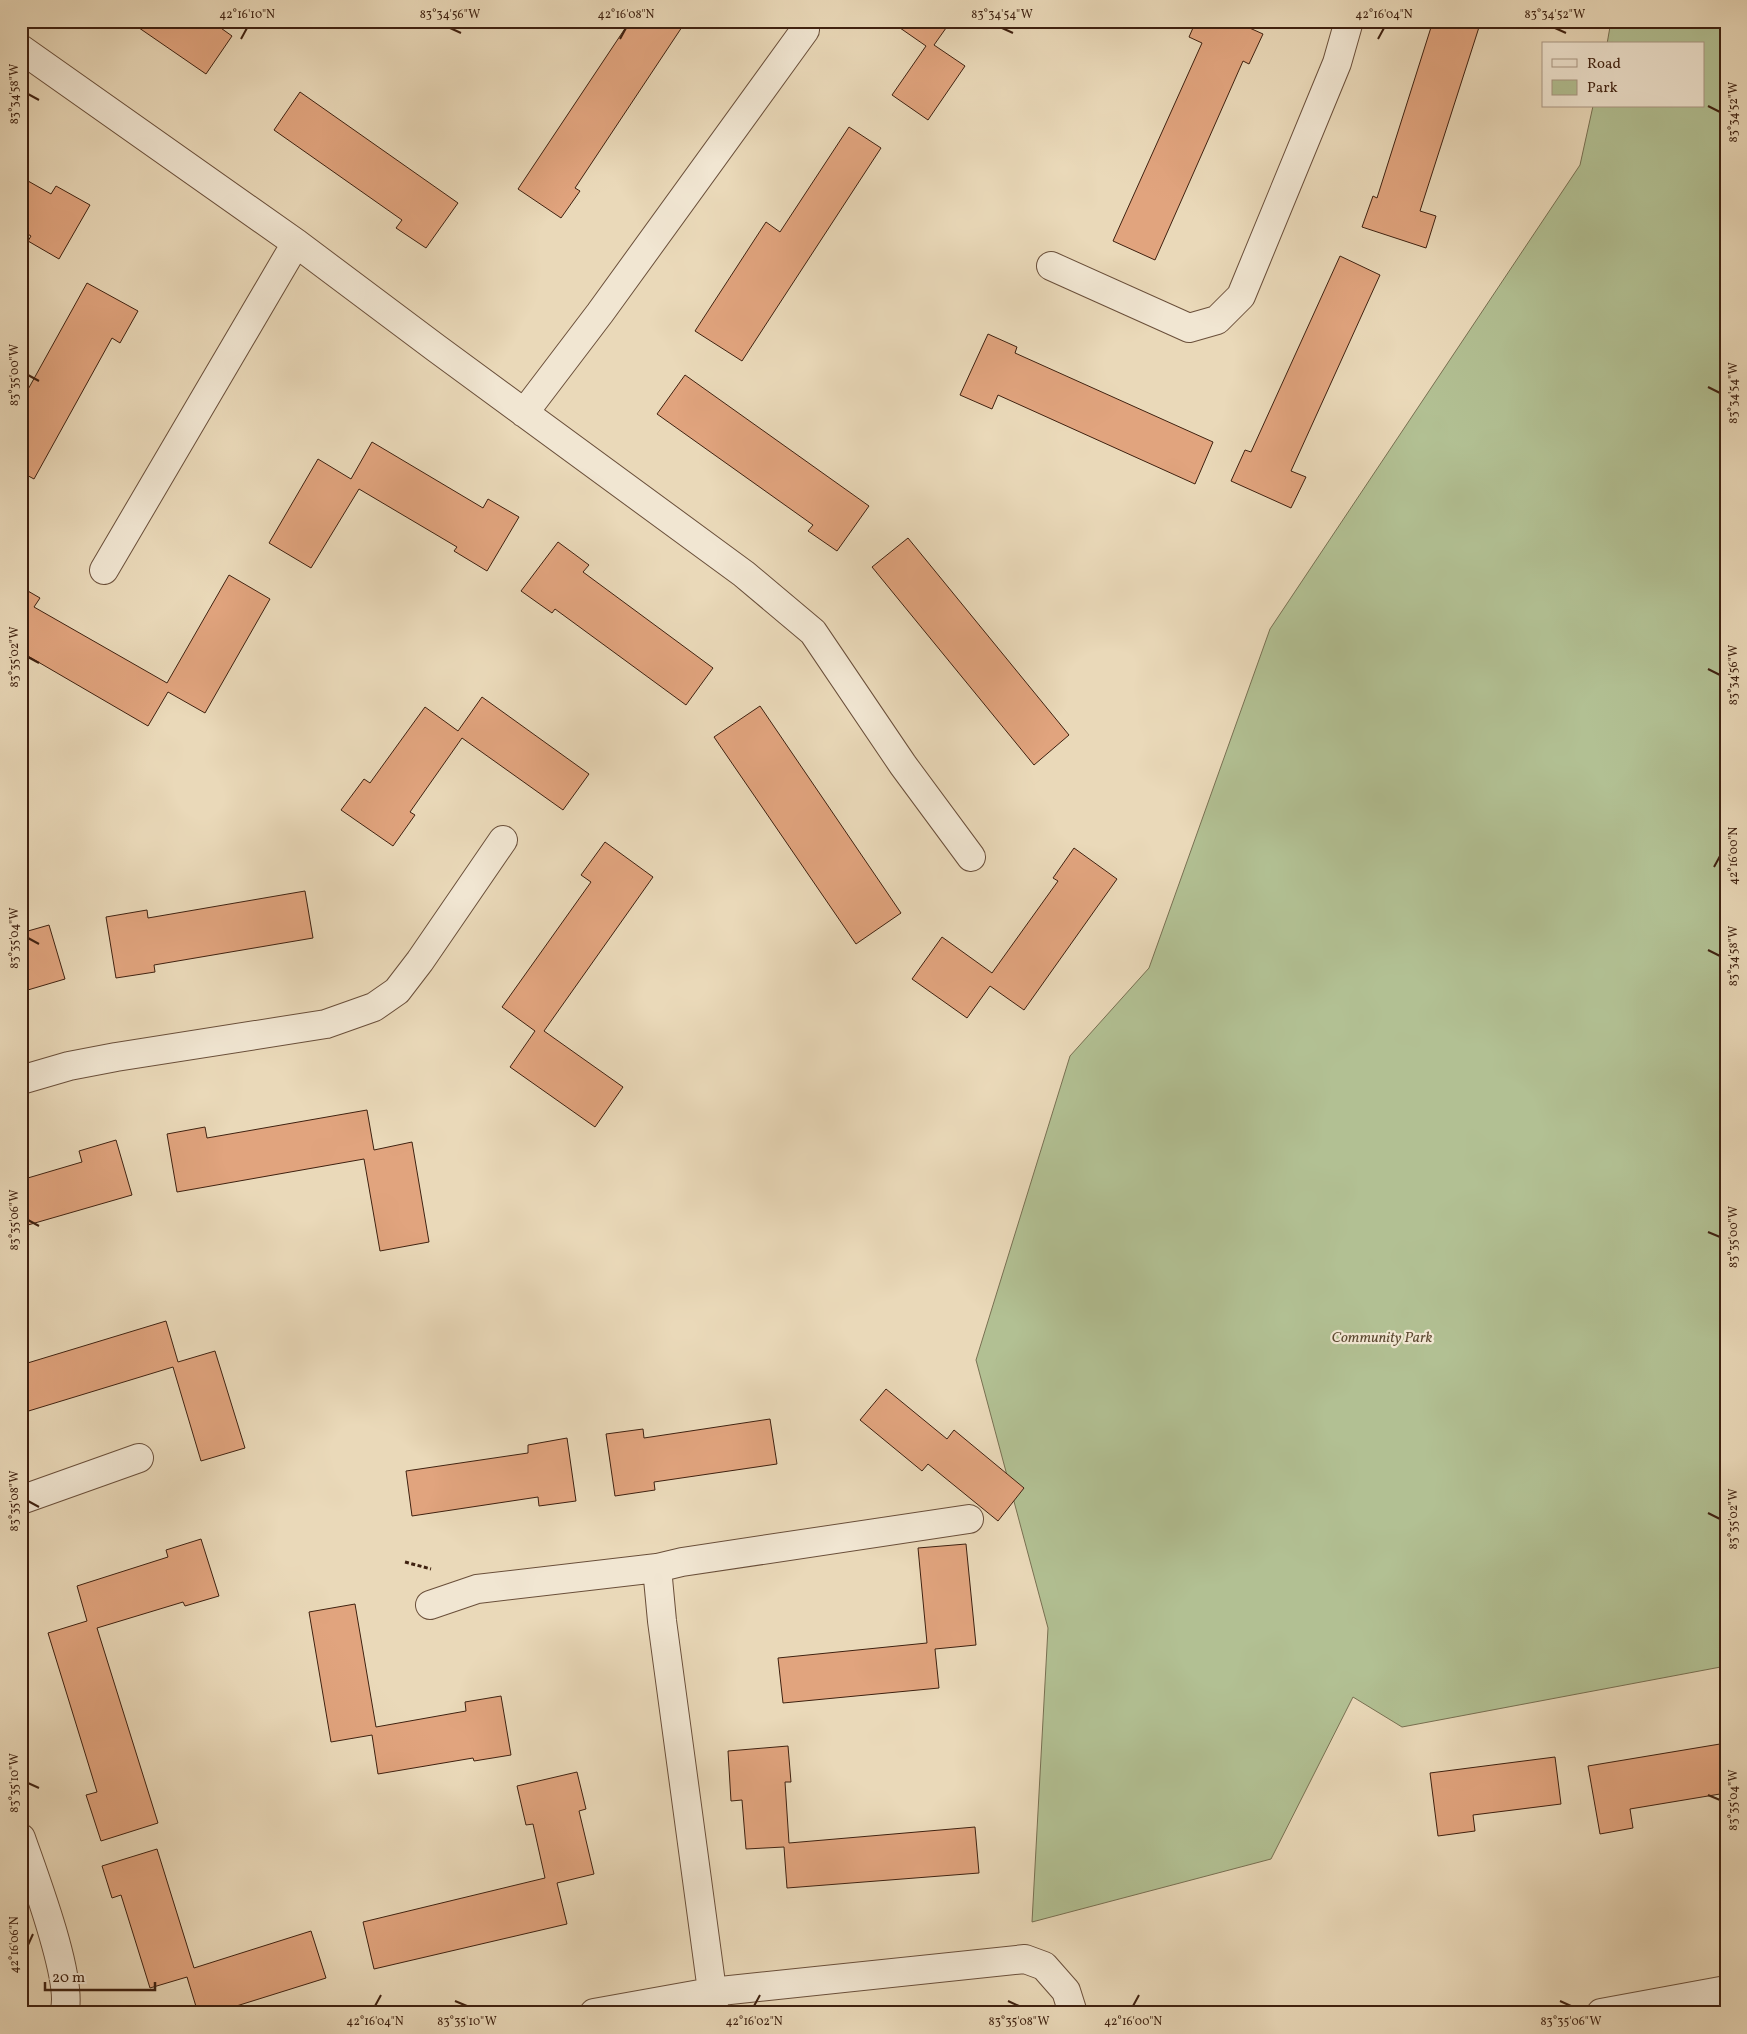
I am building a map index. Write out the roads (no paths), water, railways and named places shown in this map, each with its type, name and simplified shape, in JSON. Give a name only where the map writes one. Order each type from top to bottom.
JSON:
[{"type":"street","points":[[1051,266],[1189,328],[1217,320],[1241,296],[1337,63],[1349,21]]},
{"type":"street","points":[[524,413],[600,313],[805,30]]},
{"type":"street","points":[[21,48],[296,243],[744,574],[813,632],[902,765],[970,857]]},
{"type":"street","points":[[104,570],[296,243]]},
{"type":"street","points":[[21,1080],[69,1066],[116,1057],[326,1024],[374,1007],[397,991],[420,961],[503,840]]},
{"type":"street","points":[[21,1500],[140,1458]]},
{"type":"street","points":[[430,1605],[477,1589],[657,1568],[682,1562],[969,1519]]},
{"type":"street","points":[[657,1568],[662,1621],[713,2002]]},
{"type":"street","points":[[21,1838],[64,1972],[68,2004],[64,2013]]},
{"type":"street","points":[[594,2013],[713,2002],[1025,1959],[1044,1966],[1066,1991],[1074,2013]]},
{"type":"street","points":[[1601,2013],[1726,1990]]},
{"type":"park label","name":"Community Park","points":[[1382,1338]]}]
